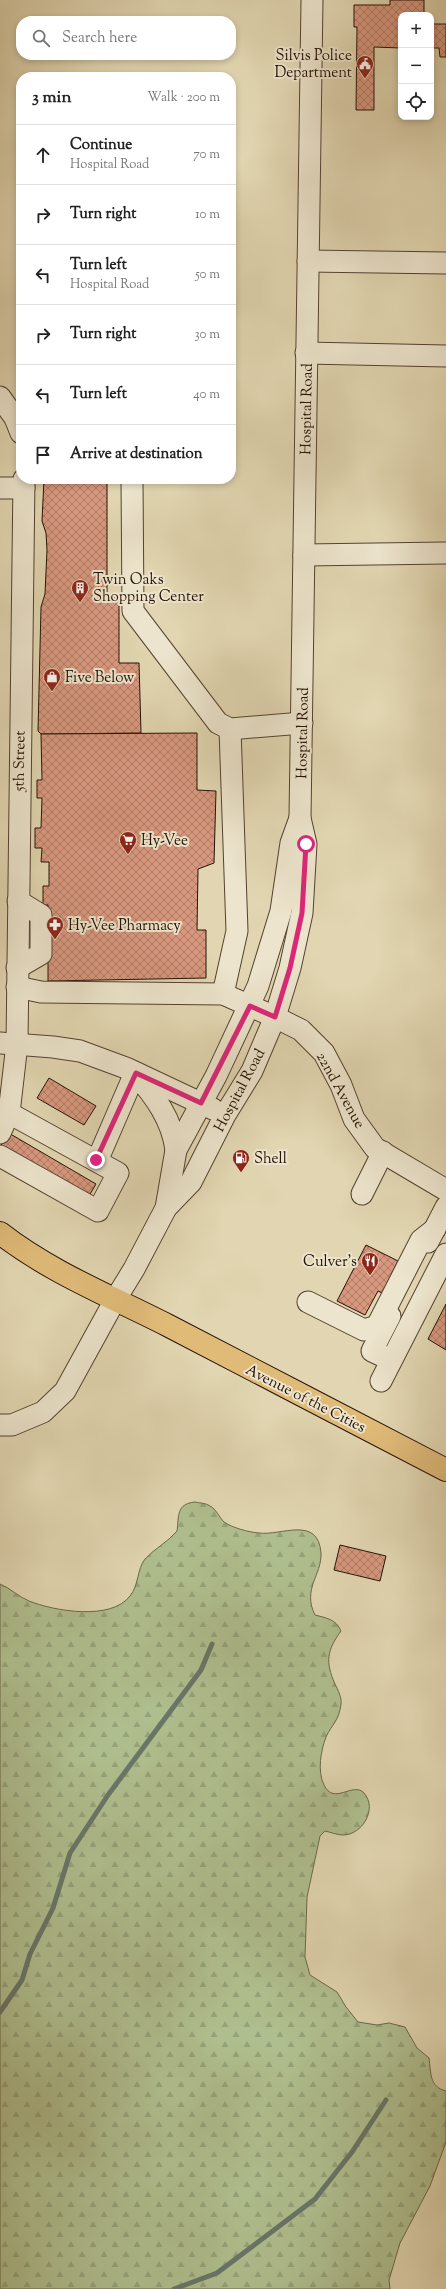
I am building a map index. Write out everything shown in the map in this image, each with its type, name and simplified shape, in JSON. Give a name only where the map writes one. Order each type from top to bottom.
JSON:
[{"type":"main road","name":"Avenue of the Cities","points":[[0,1233],[24,1252]]},
{"type":"main road","name":"Avenue of the Cities","points":[[0,1244],[24,1252],[396,1444]]},
{"type":"main road","name":"Avenue of the Cities","points":[[180,1332],[446,1470]]},
{"type":"street","name":"Hospital Road","points":[[115,1300],[134,1269],[166,1208],[191,1182],[225,1115],[252,1072],[275,1017],[290,968],[302,913],[306,844],[300,818],[312,0]]},
{"type":"street","points":[[308,261],[446,262]]},
{"type":"street","points":[[306,353],[446,356]]},
{"type":"street","points":[[0,396],[16,418]]},
{"type":"street","points":[[0,488],[19,484]]},
{"type":"street","name":"5th Street","points":[[0,1133],[9,1113],[9,1043],[17,978],[24,484]]},
{"type":"street","points":[[132,484],[133,611],[218,723],[230,730],[302,723]]},
{"type":"street","points":[[304,554],[446,553]]},
{"type":"street","points":[[17,978],[40,992],[223,994],[237,931],[230,730]]},
{"type":"street","name":"Hospital Road","points":[[166,1208],[176,1150],[250,1006],[266,963],[281,911],[291,843],[300,818]]},
{"type":"street","name":"22nd Avenue","points":[[223,994],[301,1030],[324,1053],[341,1086],[354,1119],[375,1148],[446,1190]]},
{"type":"street","points":[[9,1043],[80,1051],[108,1060],[225,1115]]},
{"type":"street","points":[[136,1073],[169,1120],[174,1134],[176,1150]]},
{"type":"street","points":[[96,1160],[136,1073]]},
{"type":"street","points":[[0,1156],[98,1211],[118,1173],[9,1113]]},
{"type":"street","points":[[362,1194],[383,1152]]},
{"type":"street","points":[[392,1360],[372,1351],[446,1207]]},
{"type":"street","points":[[308,1302],[364,1330],[377,1326],[421,1240],[435,1229]]},
{"type":"street","points":[[380,1382],[444,1262]]},
{"type":"street","points":[[0,1426],[12,1425],[24,1421],[43,1412],[57,1400],[69,1384],[115,1300]]},
{"type":"green space","points":[[195,1502],[208,1505],[214,1509],[224,1522],[250,1532],[268,1533],[297,1530],[306,1531],[313,1534],[318,1541],[321,1553],[319,1568],[311,1590],[312,1606],[315,1615],[333,1621],[341,1631],[330,1650],[329,1663],[341,1704],[337,1718],[324,1742],[320,1761],[322,1779],[328,1791],[333,1793],[338,1794],[360,1790],[368,1799],[369,1813],[362,1826],[350,1834],[343,1835],[325,1831],[320,1836],[307,1897],[305,1957],[310,1975],[337,1992],[346,2007],[358,2022],[377,2025],[389,2023],[405,2027],[417,2048],[429,2058],[432,2078],[436,2086],[446,2091],[446,2142],[430,2186],[400,2243],[389,2280],[390,2289],[0,2289],[0,1584],[29,1601],[53,1608],[82,1612],[110,1609],[121,1604],[130,1596],[135,1587],[142,1563],[177,1531],[181,1508],[184,1505]]},
{"type":"building","name":"Silvis Police Department","points":[[390,0],[424,0],[424,12],[398,12],[398,48],[374,47],[374,110],[356,110],[357,27],[354,27],[354,5],[390,5]]},
{"type":"building","points":[[434,24],[446,24],[446,57],[440,57],[439,48],[434,48]]},
{"type":"building","name":"Twin Oaks Shopping Center","points":[[44,484],[107,484],[107,596],[119,599],[119,663],[139,663],[141,733],[41,734],[38,731],[41,607],[45,594],[47,550],[46,533],[42,521]]},
{"type":"building","name":"Hy-Vee","points":[[197,733],[197,790],[216,791],[214,863],[198,869],[197,930],[206,930],[206,978],[48,981],[48,905],[43,905],[43,886],[49,886],[49,862],[41,862],[42,848],[35,848],[35,828],[41,828],[42,798],[37,798],[37,780],[42,780],[41,734]]},
{"type":"building","points":[[49,1078],[96,1106],[84,1125],[37,1098]]},
{"type":"building","points":[[7,1132],[96,1184],[86,1201],[0,1148]]},
{"type":"building","name":"Culver's","points":[[366,1245],[398,1261],[382,1293],[378,1291],[365,1315],[337,1301]]},
{"type":"building","points":[[446,1304],[446,1350],[428,1339]]},
{"type":"building","points":[[340,1545],[386,1556],[380,1581],[334,1570]]},
{"type":"waterway","points":[[0,2012],[22,1980],[30,1954],[53,1908],[70,1853],[108,1795],[201,1670],[212,1644]]},
{"type":"waterway","points":[[174,2289],[217,2273],[315,2199],[352,2152],[386,2100]]},
{"type":"place","name":"Silvis Police Department","points":[[365,79]]},
{"type":"place","name":"Twin Oaks Shopping Center","points":[[80,603]]},
{"type":"place","name":"Five Below","points":[[52,692]]},
{"type":"place","name":"Hy-Vee","points":[[128,855]]},
{"type":"place","name":"Hy-Vee Pharmacy","points":[[55,940]]},
{"type":"place","name":"Shell","points":[[241,1173]]},
{"type":"place","name":"Culver's","points":[[370,1276]]},
{"type":"route","points":[[96,1160],[136,1073],[201,1103],[216,1076],[250,1006],[275,1017],[290,968],[302,913],[306,844]]}]
